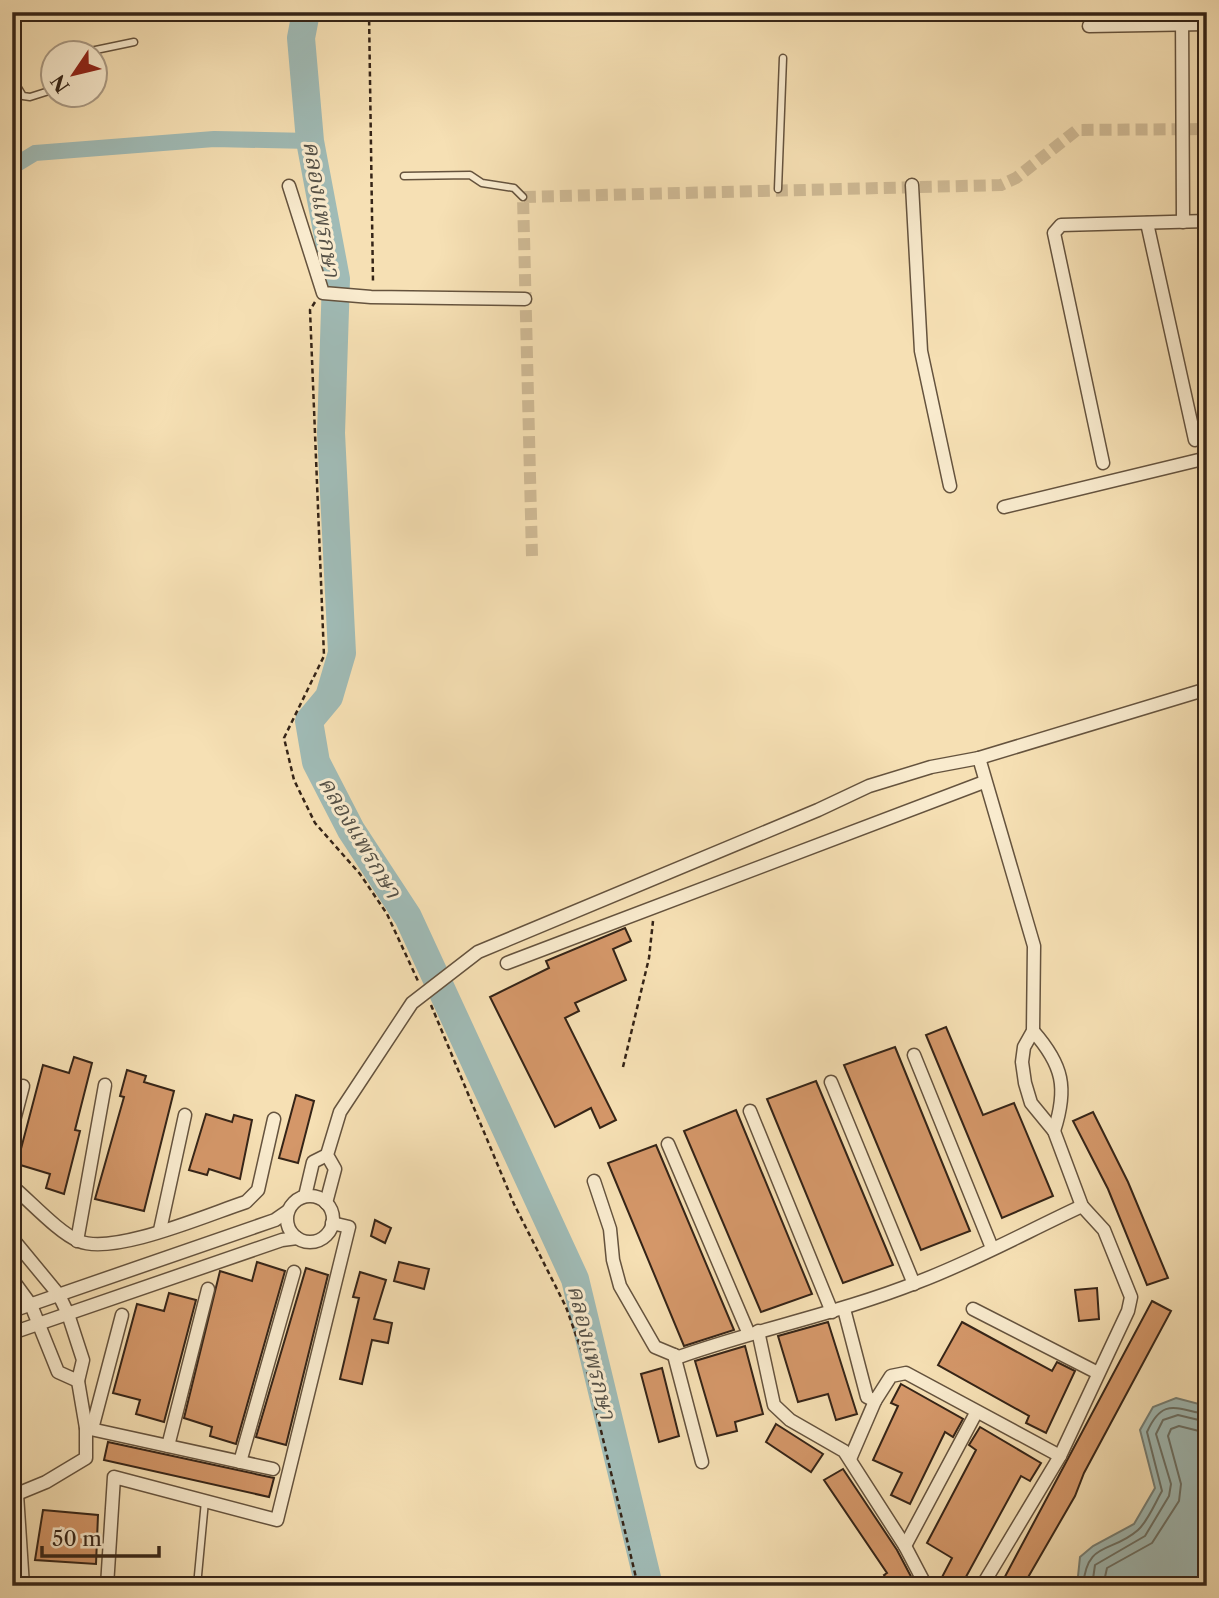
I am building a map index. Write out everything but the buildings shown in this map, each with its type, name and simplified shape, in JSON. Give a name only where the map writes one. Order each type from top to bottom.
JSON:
[{"type":"street","points":[[1089,26],[1181,18],[1207,23]]},
{"type":"street","points":[[1181,18],[1183,222]]},
{"type":"street","points":[[912,185],[921,351],[950,486]]},
{"type":"street","points":[[289,186],[322,295],[525,299]]},
{"type":"street","points":[[1103,463],[1054,233],[1062,225],[1207,221]]},
{"type":"street","points":[[1147,223],[1195,440]]},
{"type":"street","points":[[1004,507],[1207,458]]},
{"type":"street","points":[[288,1210],[288,1226],[297,1238],[304,1241],[319,1240],[325,1236],[332,1223],[326,1203],[335,1169],[327,1155],[340,1112],[412,1003],[478,952],[818,810],[869,786],[931,767],[979,758],[1207,689]]},
{"type":"street","points":[[979,758],[1034,946],[1033,1031],[1023,1054],[1031,1103],[1054,1131],[1082,1206],[1104,1230],[1131,1297],[1128,1311],[1060,1456],[982,1586]]},
{"type":"street","points":[[507,963],[984,782]]},
{"type":"street","points":[[1033,1031],[1054,1059],[1063,1091],[1054,1131]]},
{"type":"street","points":[[914,1055],[992,1248]]},
{"type":"street","points":[[831,1082],[914,1284]]},
{"type":"street","points":[[77,1241],[105,1085]]},
{"type":"street","points":[[12,1128],[23,1086]]},
{"type":"street","points":[[750,1111],[838,1310],[867,1397],[875,1401]]},
{"type":"street","points":[[160,1230],[185,1115]]},
{"type":"street","points":[[12,1186],[77,1241],[97,1247],[246,1202],[258,1190],[274,1119]]},
{"type":"street","points":[[668,1144],[753,1331],[774,1405],[790,1420],[844,1451],[905,1546],[926,1586]]},
{"type":"street","points":[[305,1196],[313,1162],[327,1155]]},
{"type":"street","points":[[594,1181],[610,1229],[613,1260],[620,1286],[655,1347],[679,1357],[753,1331],[838,1310],[914,1284],[1082,1206]]},
{"type":"street","points":[[12,1311],[275,1220],[305,1196],[313,1196],[326,1203]]},
{"type":"street","points":[[107,1586],[114,1477],[277,1520],[349,1227],[332,1223]]},
{"type":"street","points":[[12,1238],[59,1295],[68,1314],[83,1360],[78,1381],[89,1429]]},
{"type":"street","points":[[12,1333],[282,1240],[297,1238]]},
{"type":"street","points":[[240,1462],[294,1272]]},
{"type":"street","points":[[12,1279],[31,1305],[58,1372],[78,1381]]},
{"type":"street","points":[[168,1446],[208,1289]]},
{"type":"street","points":[[973,1309],[1098,1373]]},
{"type":"street","points":[[23,1586],[14,1495],[46,1482],[86,1458],[89,1429],[122,1315]]},
{"type":"street","points":[[674,1356],[702,1462]]},
{"type":"street","points":[[850,1459],[875,1401],[891,1376],[906,1373],[1060,1456]]},
{"type":"street","points":[[905,1546],[976,1413]]},
{"type":"street","points":[[89,1429],[273,1469]]},
{"type":"lane","points":[[108,47],[134,42]]},
{"type":"lane","points":[[778,190],[783,58]]},
{"type":"lane","points":[[12,78],[23,96],[38,94]]},
{"type":"lane","points":[[404,176],[470,176],[482,183],[514,188],[523,197]]},
{"type":"lane","points":[[197,1586],[205,1502]]},
{"type":"path","points":[[369,12],[372,295]]},
{"type":"path","points":[[322,295],[310,310],[324,656],[285,738],[294,780],[314,822],[360,874],[387,914],[419,982]]},
{"type":"path","points":[[623,1067],[649,958],[654,908]]},
{"type":"path","points":[[425,995],[439,1019],[514,1204],[566,1307],[583,1355],[626,1546],[638,1586]]},
{"type":"water","points":[[1176,1398],[1203,1405],[1207,1412],[1207,1586],[1077,1586],[1080,1557],[1093,1546],[1134,1524],[1155,1488],[1140,1430],[1153,1407]]},
{"type":"waterway","name":"คลองแพรกษา","points":[[306,12],[301,38],[310,141],[336,279],[331,433],[342,653],[329,697],[309,721],[316,762],[351,830],[408,917],[575,1279],[649,1586]]},
{"type":"waterway","points":[[12,167],[35,153],[214,139],[310,141]]},
{"type":"tunnel","points":[[532,556],[523,197],[1001,185],[1016,178],[1077,130],[1207,129]]}]
